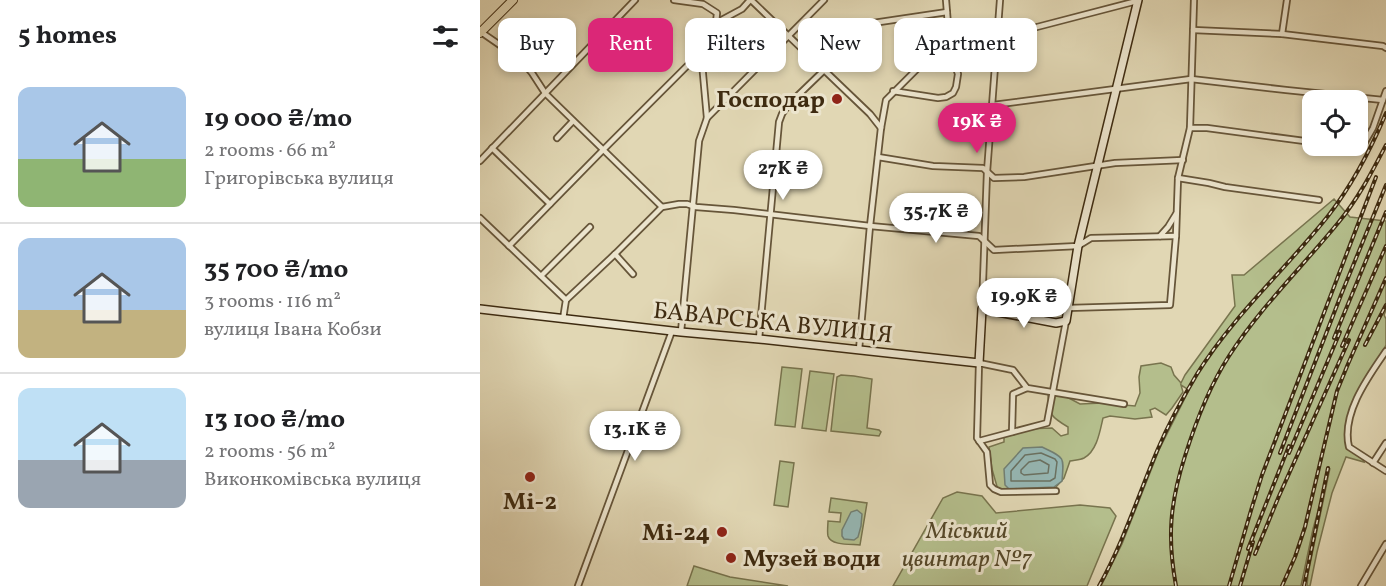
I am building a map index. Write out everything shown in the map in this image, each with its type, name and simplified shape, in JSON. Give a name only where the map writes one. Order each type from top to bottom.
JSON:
[{"type":"main road","points":[[480,33],[513,0]]},
{"type":"street","points":[[480,161],[635,0]]},
{"type":"street","points":[[674,0],[703,4],[717,13],[716,18]]},
{"type":"street","points":[[724,18],[742,9],[750,0],[798,44]]},
{"type":"street","points":[[706,118],[824,0]]},
{"type":"street","points":[[946,0],[947,18]]},
{"type":"street","points":[[999,18],[1000,0]]},
{"type":"street","points":[[1068,308],[1170,305],[1178,178],[1190,128],[1194,0]]},
{"type":"street","points":[[1282,34],[1287,0]]},
{"type":"street","points":[[979,441],[1047,423],[1078,246],[1137,1],[1037,27]]},
{"type":"street","points":[[882,22],[947,12]]},
{"type":"street","points":[[1193,30],[1282,34],[1383,45],[1386,48]]},
{"type":"street","points":[[480,33],[520,59],[545,93],[662,207]]},
{"type":"street","points":[[509,246],[685,68]]},
{"type":"street","points":[[681,332],[699,141],[706,118],[703,72]]},
{"type":"street","points":[[759,339],[779,122],[788,105],[823,72]]},
{"type":"street","points":[[827,72],[881,128]]},
{"type":"street","points":[[859,351],[870,226],[886,100],[913,72]]},
{"type":"street","points":[[893,92],[946,97],[953,93],[956,87],[958,72]]},
{"type":"street","points":[[996,72],[987,172],[977,438],[987,452],[990,485],[994,489],[1001,492],[1056,491]]},
{"type":"street","points":[[993,105],[1191,79],[1383,100]]},
{"type":"street","points":[[1368,137],[1386,91]]},
{"type":"street","points":[[557,138],[573,121]]},
{"type":"street","points":[[1190,128],[1207,128],[1302,141]]},
{"type":"street","points":[[492,148],[550,204]]},
{"type":"street","points":[[878,157],[933,166],[982,168],[994,178],[1024,177],[1115,163],[1183,160]]},
{"type":"street","points":[[1178,178],[1319,201]]},
{"type":"street","points":[[562,319],[566,300],[662,207],[679,204],[979,236],[994,250],[1078,246],[1091,238],[1176,236]]},
{"type":"street","points":[[1160,236],[1177,213]]},
{"type":"street","points":[[480,218],[566,300]]},
{"type":"street","points":[[541,276],[590,227]]},
{"type":"street","points":[[615,254],[633,274]]},
{"type":"street","name":"БАВАРСЬКА ВУЛИЦЯ","points":[[480,309],[979,363],[1013,370],[1027,388]]},
{"type":"street","points":[[982,309],[1056,323],[1066,321]]},
{"type":"street","points":[[578,586],[672,331]]},
{"type":"street","points":[[1386,351],[1366,381],[1350,416],[1346,436],[1349,447],[1386,471]]},
{"type":"street","points":[[1012,432],[1013,394],[1027,388],[1124,404]]},
{"type":"street","points":[[1373,463],[1386,442]]},
{"type":"street","points":[[1361,586],[1386,544]]},
{"type":"green space","points":[[1334,199],[1350,217],[1386,221],[1386,310],[1384,315],[1386,345],[1350,416],[1348,446],[1361,455],[1364,462],[1346,457],[1332,493],[1310,586],[1307,586],[1308,574],[1330,468],[1313,529],[1301,586],[1101,586],[1122,544],[1159,450],[1189,390],[1181,385],[1183,392],[1166,415],[1155,408],[1150,410],[1152,417],[1135,419],[1110,416],[1103,418],[1092,451],[1084,458],[1070,461],[1064,478],[1055,488],[998,490],[989,447],[1004,442],[1004,432],[1052,428],[1061,436],[1068,434],[1068,427],[1052,415],[1048,395],[1065,396],[1080,404],[1135,406],[1140,393],[1141,366],[1161,363],[1171,367],[1181,383],[1235,306],[1232,275],[1244,275]]},
{"type":"green space","points":[[782,367],[802,369],[795,427],[775,425]]},
{"type":"green space","points":[[810,371],[834,374],[826,431],[802,428]]},
{"type":"green space","points":[[841,375],[872,379],[867,428],[879,430],[881,432],[879,436],[831,431],[837,377]]},
{"type":"green space","points":[[780,461],[794,463],[788,507],[774,505]]},
{"type":"green space","name":"Міський цвинтар №7","points":[[957,492],[982,496],[996,513],[1080,505],[1110,508],[1116,516],[1087,586],[893,586],[943,498]]},
{"type":"green space","points":[[831,498],[867,503],[860,545],[837,543],[830,539],[828,521],[840,522],[841,513],[829,512]]},
{"type":"green space","points":[[694,566],[730,577],[788,586],[687,586]]},
{"type":"water","points":[[1042,447],[1055,453],[1063,462],[1062,481],[1054,487],[1009,489],[1005,485],[1004,469],[1023,448]]},
{"type":"water","points":[[857,510],[862,514],[858,537],[854,540],[844,539],[842,530],[851,512]]},
{"type":"railway","points":[[1099,586],[1123,536],[1161,441],[1197,374],[1227,332],[1312,236],[1337,204],[1360,166],[1386,113]]},
{"type":"railway","points":[[1176,586],[1171,536],[1173,505],[1185,456],[1209,392],[1241,338],[1352,204],[1386,145]]},
{"type":"railway","points":[[1229,586],[1262,475],[1376,177]]},
{"type":"railway","points":[[1280,453],[1386,185]]},
{"type":"railway","points":[[1334,338],[1386,212]]},
{"type":"railway","points":[[1342,346],[1386,246]]},
{"type":"railway","points":[[1282,586],[1305,527],[1337,391],[1386,278]]},
{"type":"railway","points":[[1365,345],[1386,305]]},
{"type":"railway","points":[[1289,453],[1340,332]]},
{"type":"railway","points":[[1255,554],[1349,340]]},
{"type":"railway","points":[[1248,549],[1289,446]]},
{"type":"railway","points":[[1304,586],[1328,468]]},
{"type":"railway","points":[[1240,586],[1253,542]]},
{"type":"place","name":"Господар","points":[[837,99]]},
{"type":"place","name":"Мі-2","points":[[530,477]]},
{"type":"place","name":"Мі-24","points":[[722,532]]},
{"type":"place","name":"Музей води","points":[[731,558]]}]
